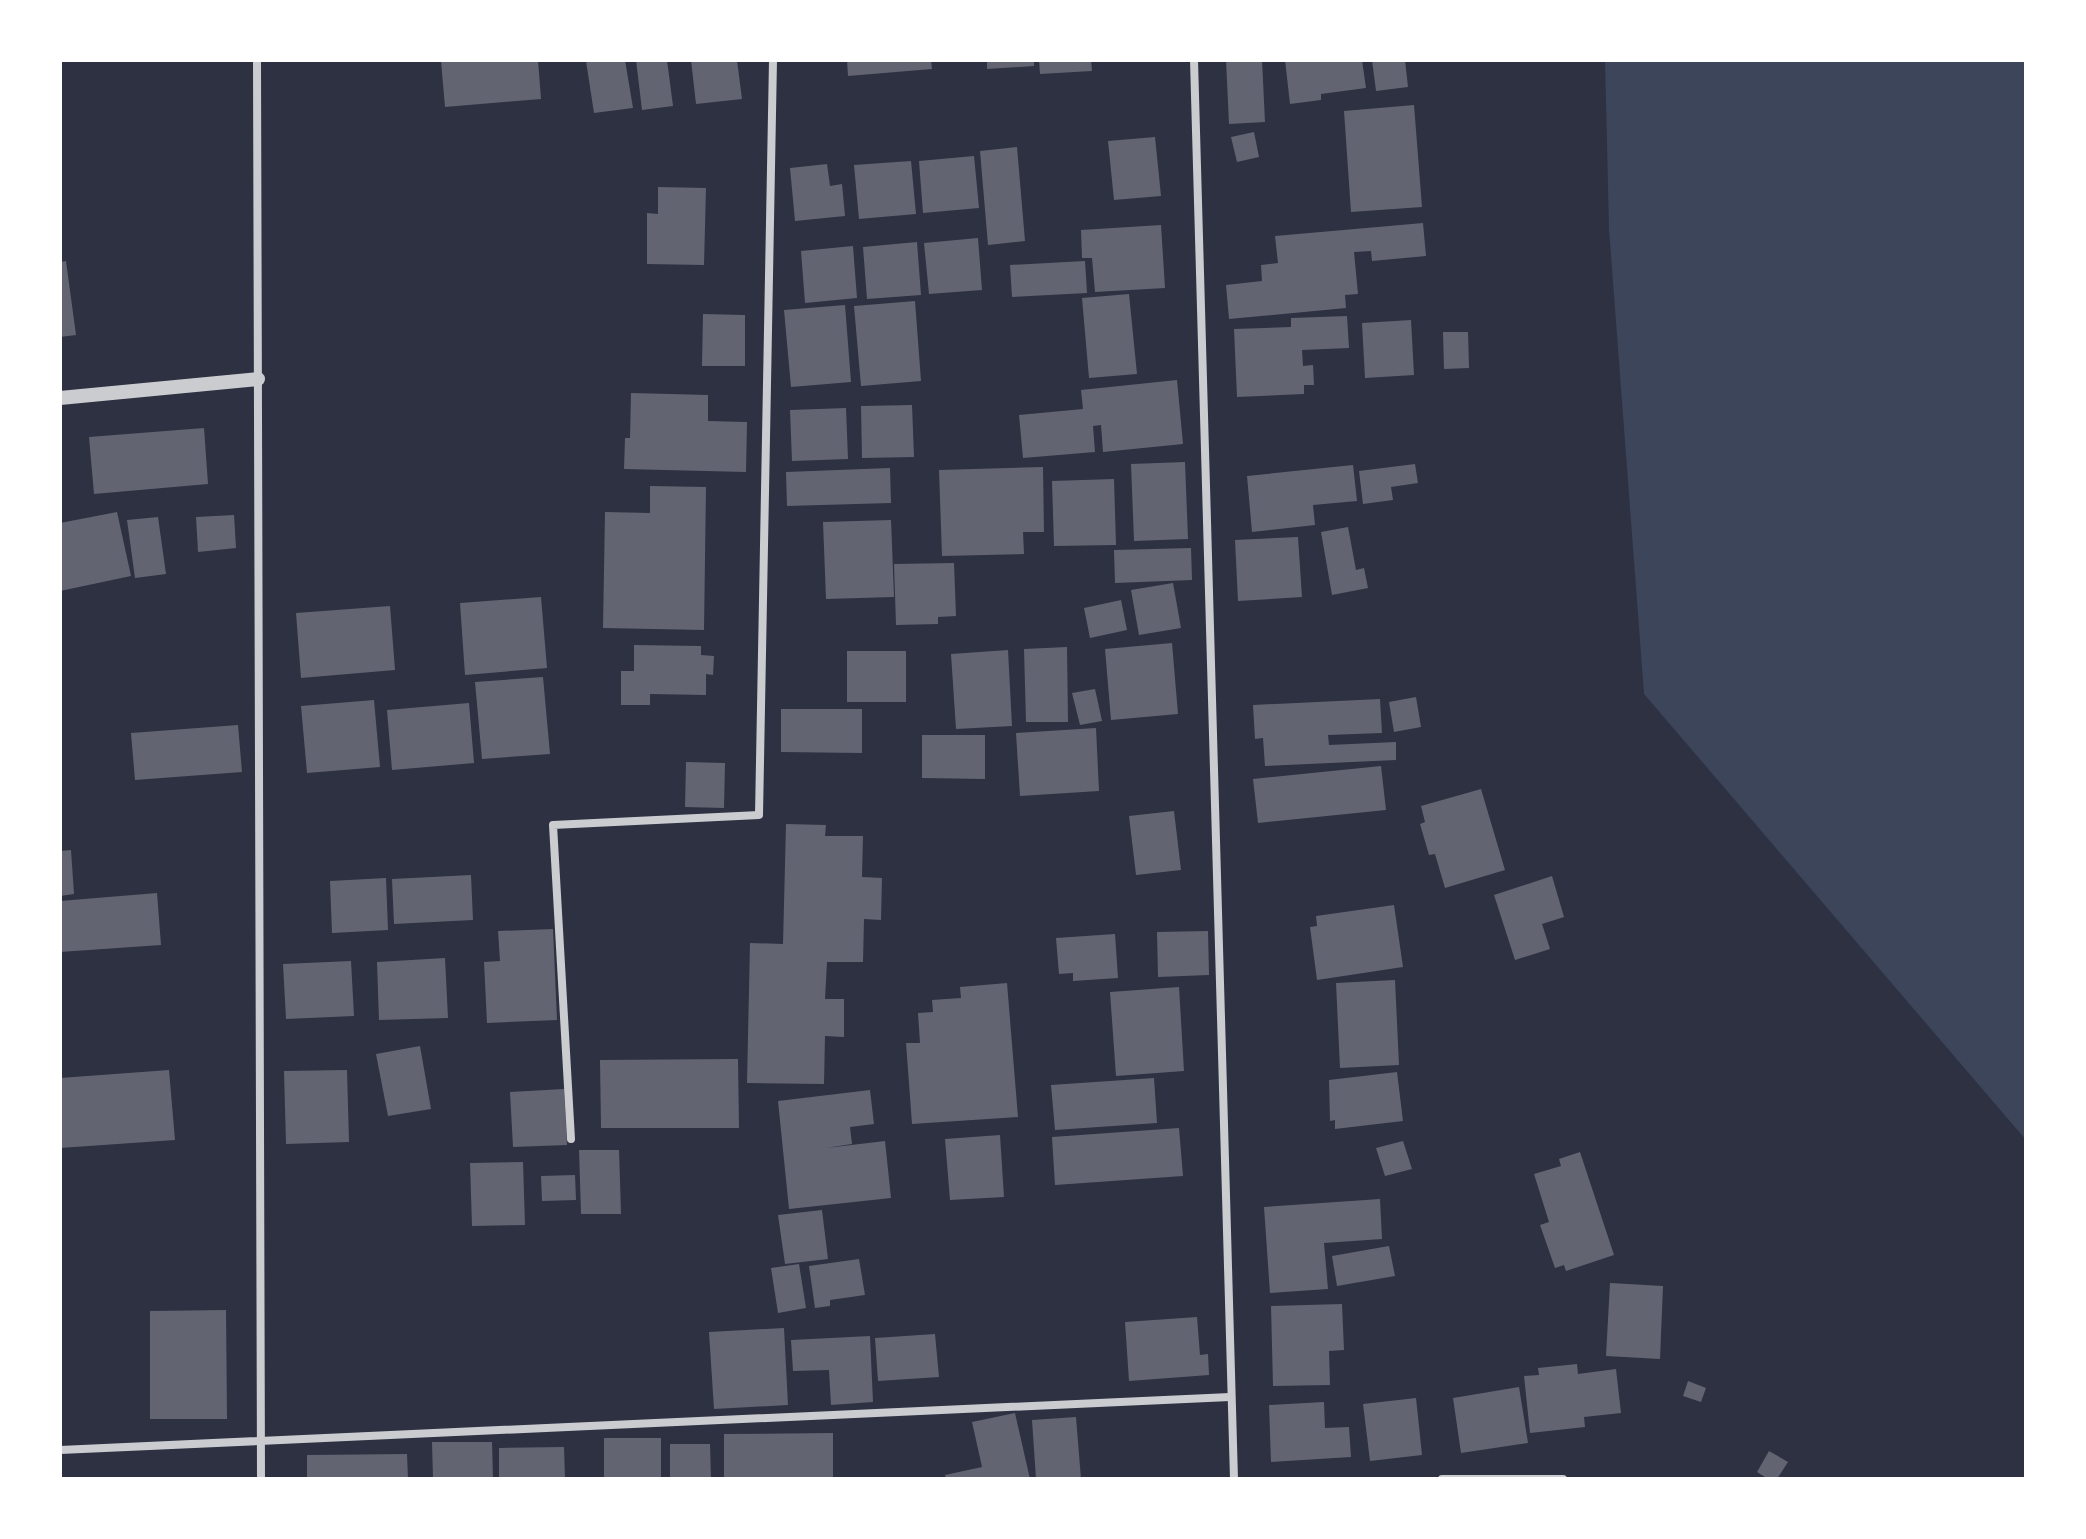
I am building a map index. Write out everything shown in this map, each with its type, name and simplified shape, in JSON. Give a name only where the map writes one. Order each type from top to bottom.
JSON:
[{"type":"street","points":[[257,60],[261,1479]]},
{"type":"street","points":[[571,1139],[553,825],[759,815],[773,60]]},
{"type":"street","points":[[1194,60],[1234,1479]]},
{"type":"street","points":[[60,398],[258,379]]},
{"type":"street","points":[[60,1450],[1230,1397]]},
{"type":"street","points":[[1442,1479],[1563,1479]]},
{"type":"shaded area","points":[[1605,60],[2026,60],[2026,1140],[1644,694],[1609,229]]},
{"type":"building","points":[[538,60],[541,99],[445,107],[441,61]]},
{"type":"building","points":[[625,60],[633,108],[594,113],[586,61]]},
{"type":"building","points":[[636,60],[667,60],[673,106],[642,110]]},
{"type":"building","points":[[691,60],[737,60],[742,99],[696,104]]},
{"type":"building","points":[[847,60],[931,60],[932,69],[848,76]]},
{"type":"building","points":[[987,60],[1034,60],[1034,66],[987,69]]},
{"type":"building","points":[[1039,60],[1091,60],[1092,71],[1040,74]]},
{"type":"building","points":[[1226,60],[1262,60],[1265,122],[1229,124]]},
{"type":"building","points":[[1285,60],[1362,60],[1366,88],[1321,94],[1321,100],[1290,104]]},
{"type":"building","points":[[1372,60],[1405,60],[1408,87],[1376,91]]},
{"type":"building","points":[[1414,105],[1422,207],[1351,212],[1344,111]]},
{"type":"building","points":[[1254,132],[1259,157],[1237,162],[1231,137]]},
{"type":"building","points":[[1155,137],[1161,196],[1114,200],[1108,141]]},
{"type":"building","points":[[1017,147],[1025,241],[988,245],[980,151]]},
{"type":"building","points":[[974,156],[979,208],[923,213],[919,161]]},
{"type":"building","points":[[911,161],[916,214],[859,219],[854,165]]},
{"type":"building","points":[[827,164],[830,186],[842,184],[845,216],[795,221],[790,168]]},
{"type":"building","points":[[658,187],[706,188],[704,265],[647,264],[647,213],[658,214]]},
{"type":"building","points":[[1423,223],[1426,256],[1372,261],[1371,251],[1354,252],[1358,294],[1345,295],[1346,308],[1229,319],[1226,285],[1262,281],[1261,265],[1278,263],[1275,236]]},
{"type":"building","points":[[1161,225],[1165,288],[1095,292],[1092,258],[1082,258],[1081,230]]},
{"type":"building","points":[[978,238],[982,290],[929,294],[924,243]]},
{"type":"building","points":[[917,242],[921,295],[867,299],[863,247]]},
{"type":"building","points":[[853,246],[857,298],[805,303],[801,251]]},
{"type":"building","points":[[66,261],[76,335],[60,337],[60,262]]},
{"type":"building","points":[[1085,261],[1087,293],[1012,297],[1010,265]]},
{"type":"building","points":[[1129,294],[1137,374],[1089,378],[1082,298]]},
{"type":"building","points":[[915,301],[921,381],[861,386],[854,306]]},
{"type":"building","points":[[845,305],[851,382],[791,387],[784,310]]},
{"type":"building","points":[[703,314],[745,315],[745,366],[702,366]]},
{"type":"building","points":[[1347,316],[1349,348],[1302,350],[1303,366],[1313,365],[1314,385],[1304,385],[1304,394],[1237,397],[1234,329],[1291,327],[1291,318]]},
{"type":"building","points":[[1411,320],[1414,375],[1365,378],[1362,323]]},
{"type":"building","points":[[1443,332],[1468,332],[1469,368],[1444,369]]},
{"type":"building","points":[[1177,380],[1183,444],[1103,452],[1101,425],[1093,426],[1095,452],[1023,458],[1019,415],[1083,409],[1081,390]]},
{"type":"building","points":[[631,393],[708,395],[708,421],[747,422],[746,472],[624,469],[625,438],[630,438]]},
{"type":"building","points":[[912,405],[914,457],[862,458],[861,406]]},
{"type":"building","points":[[846,408],[848,459],[792,461],[790,410]]},
{"type":"building","points":[[204,428],[208,484],[94,494],[89,437]]},
{"type":"building","points":[[1185,462],[1188,539],[1134,541],[1131,464]]},
{"type":"building","points":[[1415,464],[1418,483],[1391,487],[1393,500],[1363,504],[1359,471]]},
{"type":"building","points":[[1353,465],[1357,501],[1313,505],[1315,525],[1252,532],[1247,476]]},
{"type":"building","points":[[1043,467],[1044,532],[1023,532],[1024,554],[942,556],[939,470]]},
{"type":"building","points":[[890,468],[891,503],[787,506],[786,472]]},
{"type":"building","points":[[1114,479],[1116,545],[1054,546],[1052,481]]},
{"type":"building","points":[[650,486],[706,487],[704,630],[603,628],[605,512],[650,513]]},
{"type":"building","points":[[117,512],[131,576],[60,591],[60,523]]},
{"type":"building","points":[[234,515],[236,548],[198,552],[196,517]]},
{"type":"building","points":[[158,517],[166,574],[135,578],[127,520]]},
{"type":"building","points":[[891,520],[894,597],[826,599],[823,522]]},
{"type":"building","points":[[1348,527],[1356,570],[1364,568],[1368,588],[1332,595],[1321,532]]},
{"type":"building","points":[[1298,537],[1302,597],[1238,601],[1235,540]]},
{"type":"building","points":[[1191,548],[1192,580],[1115,583],[1114,550]]},
{"type":"building","points":[[954,563],[956,616],[938,617],[938,624],[896,625],[894,564]]},
{"type":"building","points":[[1173,583],[1181,628],[1139,635],[1131,590]]},
{"type":"building","points":[[541,597],[547,668],[465,675],[460,603]]},
{"type":"building","points":[[1121,600],[1127,630],[1090,638],[1084,608]]},
{"type":"building","points":[[390,606],[395,670],[301,678],[296,613]]},
{"type":"building","points":[[1172,643],[1178,714],[1111,720],[1105,649]]},
{"type":"building","points":[[634,645],[701,646],[701,655],[714,656],[713,675],[706,674],[706,695],[650,694],[650,705],[621,705],[621,671],[634,671]]},
{"type":"building","points":[[1067,647],[1068,722],[1026,722],[1024,649]]},
{"type":"building","points":[[1008,650],[1012,726],[956,729],[951,654]]},
{"type":"building","points":[[847,651],[906,651],[906,702],[847,702]]},
{"type":"building","points":[[543,677],[550,754],[482,759],[475,682]]},
{"type":"building","points":[[1095,689],[1102,721],[1080,725],[1072,693]]},
{"type":"building","points":[[1416,697],[1421,727],[1394,732],[1389,702]]},
{"type":"building","points":[[1380,699],[1382,733],[1328,735],[1329,745],[1396,742],[1396,760],[1265,766],[1263,738],[1255,739],[1253,705]]},
{"type":"building","points":[[374,700],[380,767],[307,773],[301,706]]},
{"type":"building","points":[[469,703],[474,763],[392,770],[387,710]]},
{"type":"building","points":[[781,709],[862,709],[862,753],[781,752]]},
{"type":"building","points":[[238,725],[242,772],[135,780],[131,733]]},
{"type":"building","points":[[1096,728],[1099,791],[1020,796],[1016,733]]},
{"type":"building","points":[[922,735],[985,735],[985,779],[922,778]]},
{"type":"building","points":[[686,762],[725,763],[724,808],[685,807]]},
{"type":"building","points":[[1381,766],[1386,810],[1258,823],[1253,779]]},
{"type":"building","points":[[1481,789],[1505,870],[1445,888],[1435,854],[1429,855],[1420,824],[1425,822],[1421,806]]},
{"type":"building","points":[[1174,811],[1181,870],[1136,875],[1129,816]]},
{"type":"building","points":[[786,824],[826,825],[825,836],[863,836],[862,877],[882,878],[881,920],[864,919],[863,962],[827,962],[825,999],[844,999],[844,1037],[825,1036],[824,1084],[747,1083],[750,943],[783,944]]},
{"type":"building","points":[[71,850],[74,894],[60,896],[60,851]]},
{"type":"building","points":[[471,875],[473,920],[394,924],[392,879]]},
{"type":"building","points":[[1552,876],[1564,917],[1542,924],[1550,949],[1515,960],[1494,895]]},
{"type":"building","points":[[386,878],[388,930],[332,933],[330,881]]},
{"type":"building","points":[[157,893],[161,945],[60,952],[60,901]]},
{"type":"building","points":[[1394,905],[1403,967],[1317,980],[1310,927],[1317,926],[1316,916]]},
{"type":"building","points":[[553,929],[557,1020],[487,1023],[484,962],[500,961],[498,931]]},
{"type":"building","points":[[1208,931],[1209,975],[1158,977],[1157,932]]},
{"type":"building","points":[[1115,934],[1118,978],[1073,981],[1073,973],[1059,974],[1056,938]]},
{"type":"building","points":[[445,958],[448,1018],[379,1020],[377,962]]},
{"type":"building","points":[[351,961],[354,1016],[286,1019],[283,964]]},
{"type":"building","points":[[1395,980],[1399,1065],[1340,1068],[1336,983]]},
{"type":"building","points":[[1007,983],[1018,1117],[912,1124],[906,1043],[920,1043],[918,1013],[933,1012],[932,1000],[961,998],[960,987]]},
{"type":"building","points":[[1179,987],[1184,1071],[1116,1076],[1110,992]]},
{"type":"building","points":[[420,1046],[431,1109],[388,1116],[376,1054]]},
{"type":"building","points":[[738,1059],[739,1128],[601,1128],[600,1060]]},
{"type":"building","points":[[169,1070],[175,1140],[60,1148],[60,1078]]},
{"type":"building","points":[[347,1070],[349,1142],[286,1144],[284,1071]]},
{"type":"building","points":[[1397,1072],[1403,1121],[1335,1129],[1335,1120],[1330,1121],[1329,1080]]},
{"type":"building","points":[[1154,1078],[1157,1123],[1055,1130],[1051,1085]]},
{"type":"building","points":[[564,1089],[567,1145],[513,1147],[510,1092]]},
{"type":"building","points":[[870,1090],[874,1124],[850,1127],[852,1144],[826,1148],[885,1141],[891,1198],[789,1209],[778,1101]]},
{"type":"building","points":[[1179,1128],[1183,1176],[1055,1185],[1052,1137]]},
{"type":"building","points":[[1000,1135],[1004,1197],[950,1200],[945,1139]]},
{"type":"building","points":[[1403,1141],[1412,1169],[1385,1176],[1376,1148]]},
{"type":"building","points":[[579,1150],[619,1150],[621,1214],[581,1214]]},
{"type":"building","points":[[1580,1152],[1614,1255],[1566,1271],[1564,1265],[1555,1268],[1540,1225],[1549,1222],[1534,1174],[1561,1166],[1559,1159]]},
{"type":"building","points":[[523,1162],[525,1225],[472,1226],[470,1163]]},
{"type":"building","points":[[575,1175],[576,1200],[542,1201],[541,1176]]},
{"type":"building","points":[[1380,1199],[1382,1239],[1324,1243],[1328,1289],[1270,1293],[1264,1207]]},
{"type":"building","points":[[822,1210],[828,1259],[785,1264],[778,1215]]},
{"type":"building","points":[[1389,1246],[1395,1276],[1337,1286],[1332,1256]]},
{"type":"building","points":[[859,1259],[865,1295],[830,1300],[830,1306],[815,1308],[809,1266]]},
{"type":"building","points":[[799,1264],[806,1308],[778,1313],[771,1268]]},
{"type":"building","points":[[1610,1283],[1663,1286],[1660,1359],[1606,1356]]},
{"type":"building","points":[[1342,1304],[1344,1350],[1329,1351],[1330,1385],[1273,1386],[1271,1306]]},
{"type":"building","points":[[226,1310],[227,1419],[150,1419],[150,1311]]},
{"type":"building","points":[[1197,1317],[1200,1355],[1208,1354],[1209,1375],[1129,1381],[1125,1322]]},
{"type":"building","points":[[784,1328],[788,1405],[714,1409],[709,1332]]},
{"type":"building","points":[[935,1334],[939,1377],[878,1381],[875,1338]]},
{"type":"building","points":[[870,1336],[873,1402],[831,1405],[829,1370],[793,1371],[791,1340]]},
{"type":"building","points":[[1577,1364],[1578,1374],[1616,1369],[1621,1413],[1584,1417],[1585,1427],[1530,1433],[1524,1376],[1539,1375],[1538,1368]]},
{"type":"building","points":[[1688,1381],[1706,1388],[1701,1402],[1683,1396]]},
{"type":"building","points":[[1519,1387],[1528,1443],[1461,1453],[1453,1398]]},
{"type":"building","points":[[1416,1398],[1422,1455],[1370,1461],[1363,1404]]},
{"type":"building","points":[[1324,1402],[1325,1428],[1349,1427],[1351,1457],[1271,1462],[1269,1405]]},
{"type":"building","points":[[1015,1413],[1030,1479],[946,1479],[945,1475],[982,1467],[972,1422]]},
{"type":"building","points":[[1076,1417],[1081,1479],[1036,1479],[1032,1420]]},
{"type":"building","points":[[833,1433],[833,1479],[724,1479],[724,1434]]},
{"type":"building","points":[[604,1438],[661,1438],[661,1479],[604,1479]]},
{"type":"building","points":[[432,1442],[492,1442],[493,1479],[433,1479]]},
{"type":"building","points":[[670,1444],[710,1444],[711,1479],[670,1479]]},
{"type":"building","points":[[564,1447],[565,1479],[499,1479],[499,1448]]},
{"type":"building","points":[[1769,1451],[1788,1462],[1777,1479],[1768,1479],[1757,1472]]},
{"type":"building","points":[[407,1454],[408,1479],[307,1479],[307,1455]]}]
